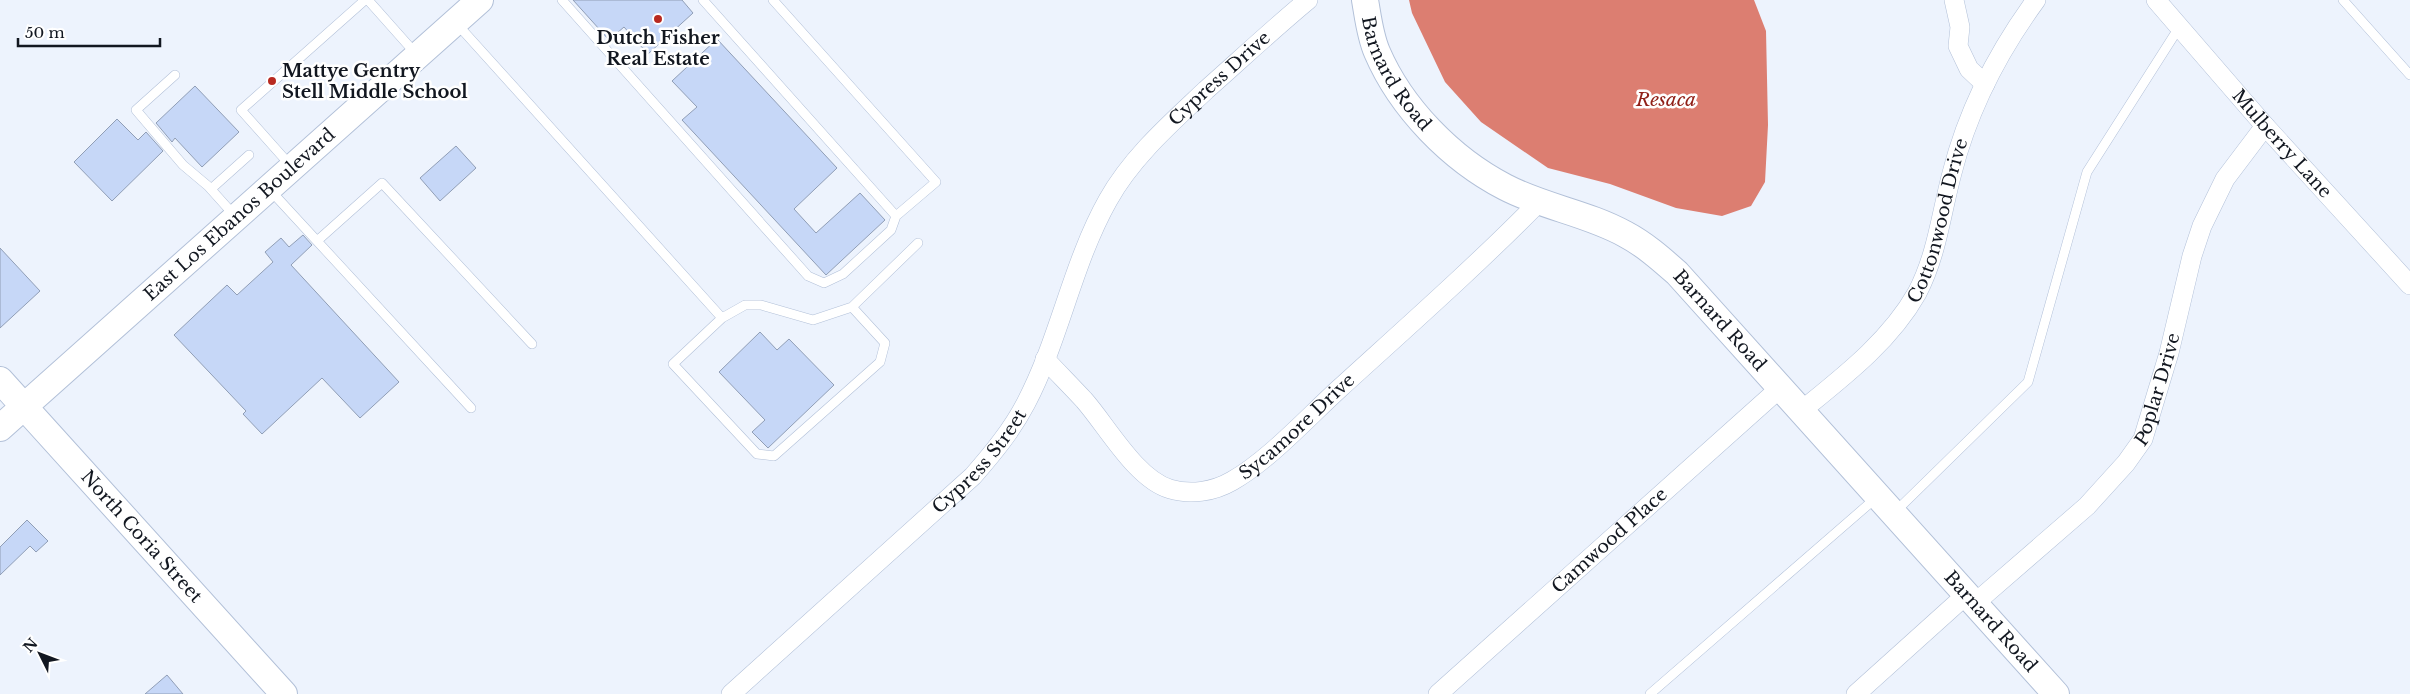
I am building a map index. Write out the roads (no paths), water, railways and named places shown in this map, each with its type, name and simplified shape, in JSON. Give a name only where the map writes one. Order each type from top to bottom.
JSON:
[{"type":"street","name":"Cypress Drive","points":[[1135,162],[1180,114],[1308,0]]},
{"type":"street","name":"Barnard Road","points":[[1365,0],[1376,50],[1388,77],[1406,102],[1450,149],[1504,187],[1539,202],[1595,221],[1624,234],[1649,249],[1677,273],[2056,694]]},
{"type":"street","points":[[1954,0],[1960,27],[1958,46],[1969,70],[1985,84]]},
{"type":"street","name":"Cottonwood Drive","points":[[1801,411],[1851,370],[1903,315],[1917,292],[1929,267],[1938,238],[1952,173],[1963,136],[1985,84],[2014,30],[2036,0]]},
{"type":"street","name":"Mulberry Lane","points":[[2156,0],[2266,126],[2410,285]]},
{"type":"street","name":"East Los Ebanos Boulevard","points":[[0,428],[417,56],[466,8]]},
{"type":"street","name":"Poplar Drive","points":[[1856,694],[2087,506],[2126,463],[2143,439],[2169,353],[2192,256],[2202,226],[2226,179],[2266,126]]},
{"type":"street","name":"Cypress Street","points":[[731,694],[973,476],[1011,429],[1026,402],[1045,359],[1097,222],[1109,199],[1135,162]]},
{"type":"street","name":"Sycamore Drive","points":[[1045,359],[1084,401],[1134,462],[1150,477],[1167,488],[1187,493],[1208,491],[1231,482],[1275,447],[1499,243],[1539,202]]},
{"type":"street","name":"North Coria Street","points":[[0,380],[284,694]]},
{"type":"street","name":"Camwood Place","points":[[1438,694],[1780,388]]},
{"type":"lane","points":[[292,168],[241,110],[367,0],[417,56]]},
{"type":"lane","points":[[562,0],[808,276],[824,283],[843,274],[891,230],[896,216],[936,182],[774,0]]},
{"type":"lane","points":[[703,0],[896,216]]},
{"type":"lane","points":[[2343,0],[2410,75]]},
{"type":"lane","points":[[466,8],[722,318]]},
{"type":"lane","points":[[1650,694],[1885,505],[2028,382],[2087,172],[2180,26]]},
{"type":"lane","points":[[175,74],[136,110],[183,165],[211,189],[235,218]]},
{"type":"lane","points":[[211,189],[249,155]]},
{"type":"lane","points":[[317,241],[382,183],[532,344]]},
{"type":"lane","points":[[268,188],[472,408]]},
{"type":"lane","points":[[852,307],[885,343],[880,362],[774,456],[757,454],[673,364],[722,318],[745,305],[760,305],[813,320],[852,307],[918,243]]},
{"type":"water","name":"Resaca","points":[[1409,0],[1754,0],[1766,31],[1768,125],[1765,182],[1751,206],[1722,216],[1676,208],[1610,184],[1548,168],[1481,122],[1445,82],[1412,13]]},
{"type":"place","name":"Dutch Fisher Real Estate","points":[[658,19]]},
{"type":"place","name":"Mattye Gentry Stell Middle School","points":[[272,81]]}]
